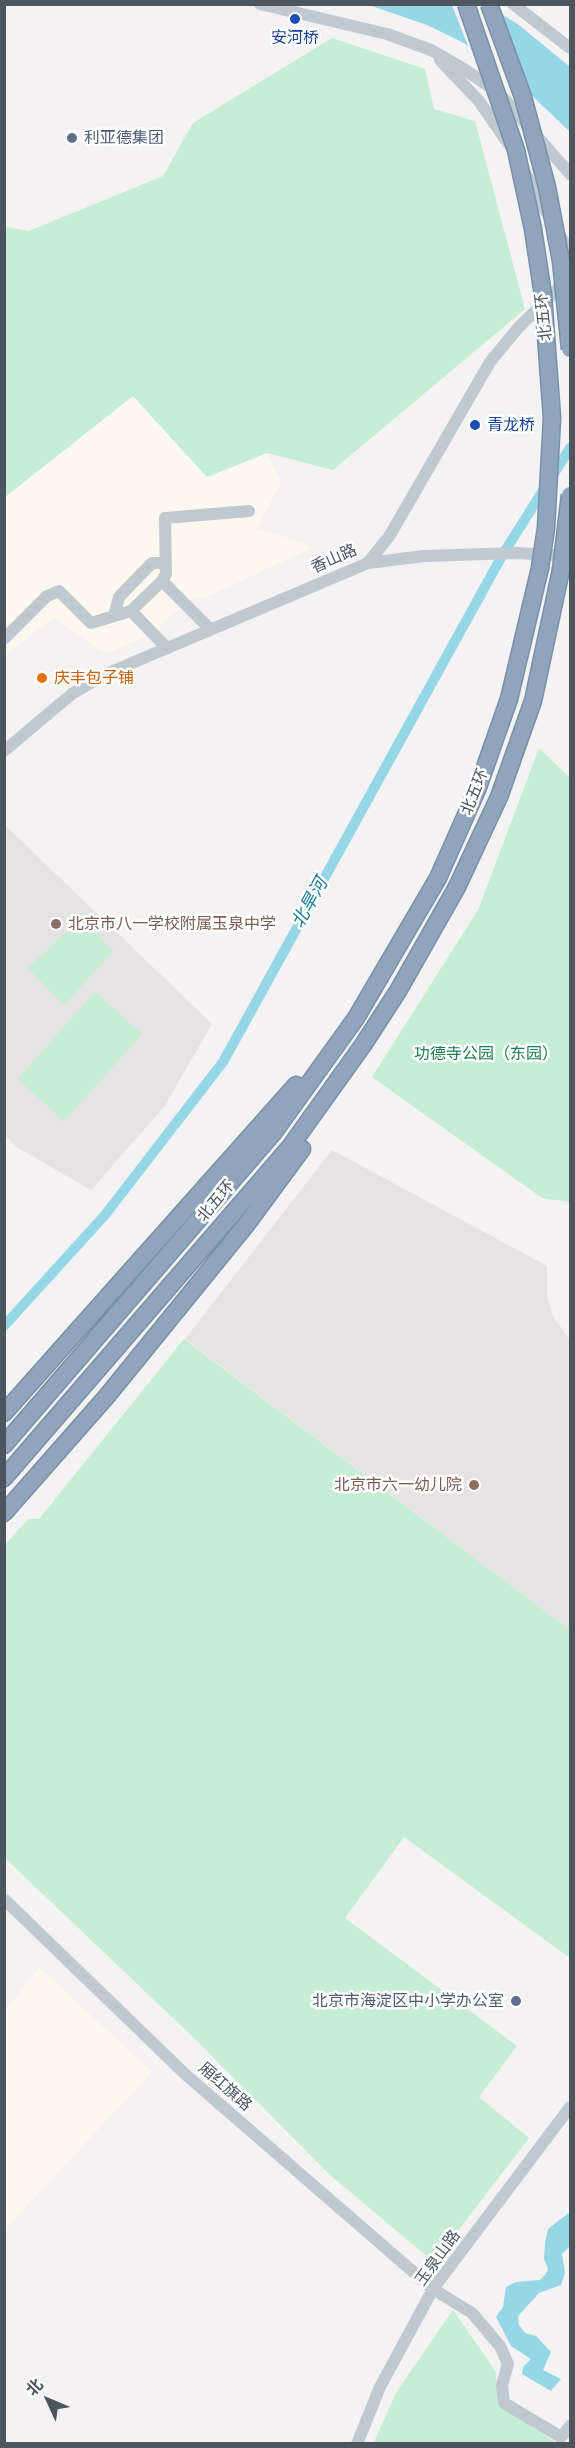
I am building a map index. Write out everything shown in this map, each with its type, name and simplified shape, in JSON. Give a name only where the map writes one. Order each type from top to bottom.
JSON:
[{"type":"highway","name":"北五环","points":[[4,1445],[267,1141],[356,1018],[438,878],[477,790],[509,699],[540,568],[546,528],[552,418],[543,295],[533,229],[516,150],[466,4]]},
{"type":"highway","name":"北五环","points":[[489,4],[523,97],[543,167],[555,223],[570,349]]},
{"type":"highway","name":"北五环","points":[[4,1479],[290,1147],[363,1045],[398,991],[457,887],[499,797],[533,701],[561,570],[570,495]]},
{"type":"highway","points":[[4,1413],[356,1018]]},
{"type":"highway","points":[[4,1513],[107,1396],[246,1225],[302,1149],[363,1045]]},
{"type":"street","points":[[260,4],[387,34],[431,50],[500,94],[570,174]]},
{"type":"street","points":[[513,4],[570,48]]},
{"type":"street","points":[[431,50],[479,101],[498,126],[570,253]]},
{"type":"street","name":"香山路","points":[[4,751],[73,693],[120,667],[368,563],[390,536],[490,362],[518,328],[570,277]]},
{"type":"street","points":[[5,638],[47,596],[59,591],[91,623],[131,611],[162,581],[166,574],[165,518],[249,511]]},
{"type":"street","points":[[368,563],[407,557],[517,553],[570,556]]},
{"type":"street","points":[[114,616],[119,597],[152,563],[166,563]]},
{"type":"street","points":[[162,581],[210,628]]},
{"type":"street","points":[[131,611],[166,646]]},
{"type":"street","name":"厢红旗路","points":[[4,1899],[185,2073],[433,2289],[472,2313],[500,2346],[508,2364],[501,2385],[504,2403],[561,2437],[570,2426]]},
{"type":"street","name":"玉泉山路","points":[[357,2444],[380,2387],[433,2289],[570,2107]]},
{"type":"shaded area","points":[[133,396],[207,477],[267,453],[281,482],[257,528],[309,545],[310,549],[202,599],[192,597],[154,632],[109,653],[98,649],[54,618],[5,655],[5,497]]},
{"type":"shaded area","name":"北京市八一学校附属玉泉中学","points":[[4,824],[212,1024],[164,1107],[91,1190],[18,1148],[5,1135]]},
{"type":"shaded area","name":"北京市六一幼儿院","points":[[332,1150],[547,1266],[547,1297],[553,1316],[570,1340],[570,1630],[185,1339]]},
{"type":"shaded area","points":[[39,1967],[152,2072],[5,2229],[5,2011]]},
{"type":"green space","points":[[332,38],[425,69],[434,109],[475,121],[525,309],[333,470],[267,453],[207,477],[133,396],[5,497],[5,227],[29,231],[163,176],[193,123]]},
{"type":"green space","name":"功德寺公园（东园）","points":[[539,748],[570,778],[570,1202],[542,1198],[372,1077],[478,910]]},
{"type":"green space","points":[[81,918],[113,951],[64,1005],[28,968]]},
{"type":"green space","points":[[95,992],[142,1034],[64,1121],[18,1079]]},
{"type":"green space","points":[[184,1339],[570,1630],[570,1958],[404,1837],[345,1918],[517,2046],[479,2097],[529,2138],[434,2262],[330,2175],[196,2040],[5,1858],[5,1545],[28,1519],[39,1519]]},
{"type":"green space","points":[[453,2310],[496,2372],[498,2405],[557,2443],[373,2444],[397,2391]]},
{"type":"water","points":[[369,5],[487,5],[519,25],[570,67],[570,132],[506,71],[462,42],[427,25]]},
{"type":"water","points":[[570,2212],[570,2246],[562,2254],[565,2273],[561,2285],[539,2293],[518,2316],[519,2325],[525,2333],[536,2336],[551,2352],[543,2370],[561,2379],[551,2391],[522,2374],[523,2367],[531,2359],[511,2346],[496,2317],[503,2307],[506,2287],[516,2282],[540,2280],[546,2274],[548,2269],[544,2259],[548,2229]]},
{"type":"pier","points":[[452,5],[493,5],[526,93],[504,74],[470,51]]},
{"type":"waterway","name":"北旱河","points":[[4,1326],[105,1215],[223,1062],[503,554],[570,448]]},
{"type":"place","name":"安河桥","points":[[295,19]]},
{"type":"place","name":"利亚德集团","points":[[72,138]]},
{"type":"place","name":"青龙桥","points":[[475,425]]},
{"type":"place","name":"庆丰包子铺","points":[[42,678]]},
{"type":"place","name":"北京市八一学校附属玉泉中学","points":[[56,924]]},
{"type":"place","name":"北京市六一幼儿院","points":[[474,1485]]},
{"type":"place","name":"北京市海淀区中小学办公室","points":[[516,2001]]}]
